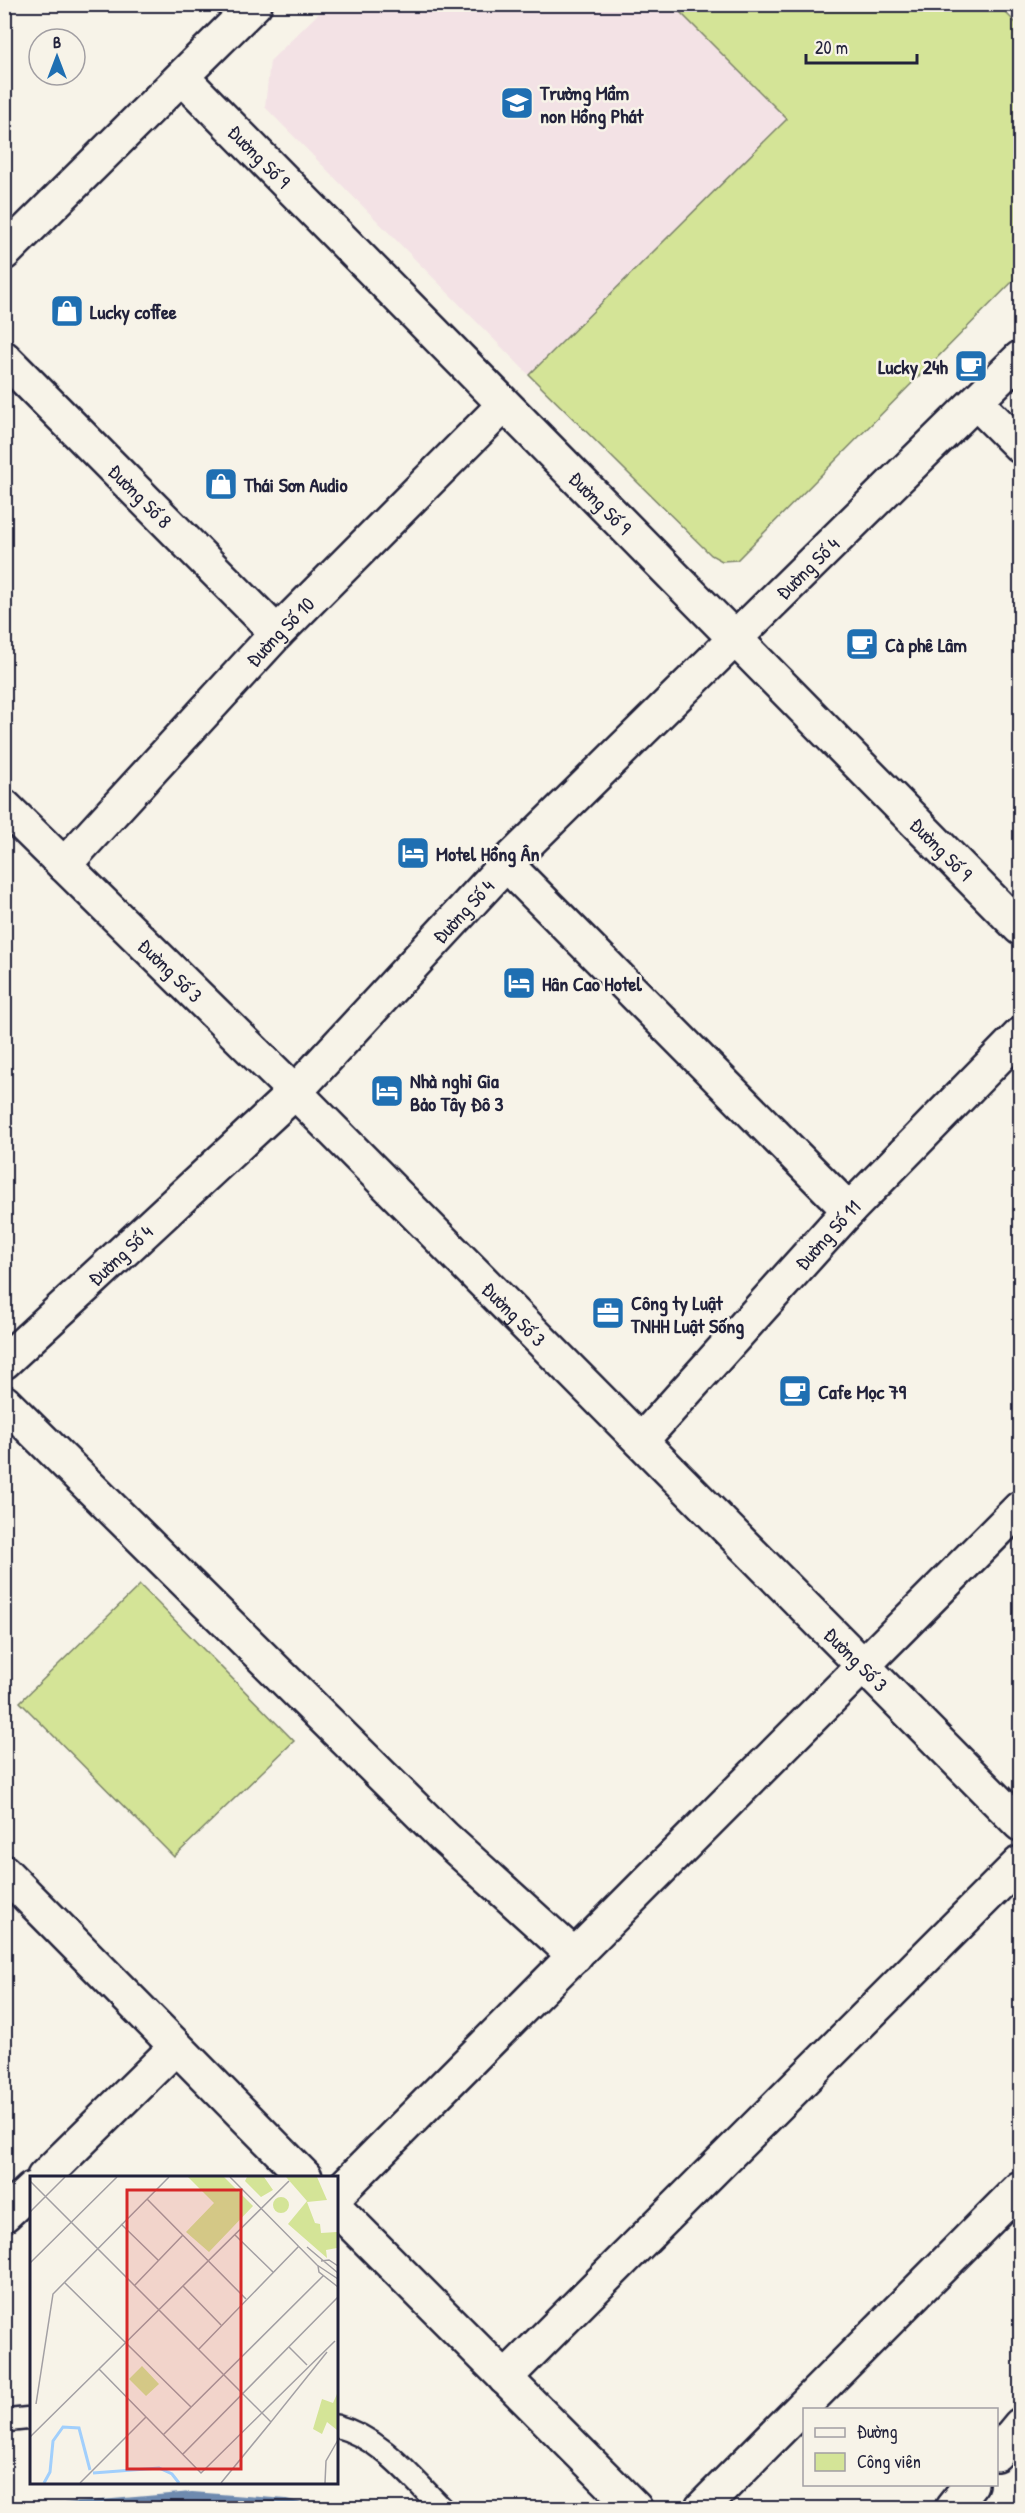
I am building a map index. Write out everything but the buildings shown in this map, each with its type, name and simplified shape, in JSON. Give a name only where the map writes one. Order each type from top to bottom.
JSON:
[{"type":"street","points":[[4,253],[255,4]]},
{"type":"street","name":"Đường Số 9","points":[[182,77],[1020,928]]},
{"type":"street","name":"Đường Số 8","points":[[4,358],[277,633]]},
{"type":"street","name":"Đường Số 4","points":[[4,1362],[295,1092],[506,864],[1020,358]]},
{"type":"street","points":[[976,402],[1020,446]]},
{"type":"street","name":"Đường Số 10","points":[[64,865],[277,633],[504,405]]},
{"type":"street","name":"Đường Số 3","points":[[4,806],[295,1092],[1020,1824]]},
{"type":"street","points":[[506,864],[849,1210]]},
{"type":"street","name":"Đường Số 11","points":[[641,1442],[849,1210],[1020,1035]]},
{"type":"street","points":[[4,1402],[444,1837],[575,1956]]},
{"type":"street","points":[[338,2193],[862,1664],[1020,1508]]},
{"type":"street","points":[[505,2378],[1020,1863]]},
{"type":"street","points":[[4,1872],[304,2176]]},
{"type":"street","points":[[45,2176],[176,2047]]},
{"type":"street","points":[[702,2508],[1020,2188]]},
{"type":"street","points":[[4,2215],[30,2191]]},
{"type":"street","points":[[338,2210],[635,2508]]},
{"type":"street","points":[[998,2452],[1020,2425]]},
{"type":"street","points":[[952,2508],[969,2486]]},
{"type":"lane","points":[[4,2421],[30,2418]]},
{"type":"lane","points":[[338,2427],[364,2436],[381,2447],[442,2508]]},
{"type":"shaded area","points":[[673,4],[787,119],[529,375],[265,107],[270,61],[327,5]]},
{"type":"green space","points":[[673,5],[998,5],[1020,27],[1020,274],[737,560],[722,561],[711,555],[529,375],[787,119]]},
{"type":"green space","points":[[140,1585],[294,1741],[174,1857],[20,1702]]},
{"type":"waterway","points":[[68,2508],[192,2497],[286,2504],[302,2508]]},
{"type":"place","name":"Trường Mầm non Hồng Phát","points":[[517,103]]},
{"type":"place","name":"Lucky coffee","points":[[67,311]]},
{"type":"place","name":"Lucky 24h","points":[[971,366]]},
{"type":"place","name":"Thái Sơn Audio","points":[[221,484]]},
{"type":"place","name":"Cà phê Lâm","points":[[862,644]]},
{"type":"place","name":"Motel Hồng Ân","points":[[413,853]]},
{"type":"place","name":"Hân Cao Hotel","points":[[519,983]]},
{"type":"place","name":"Nhà nghỉ Gia Bảo Tây Đô 3","points":[[387,1091]]},
{"type":"place","name":"Công ty Luật TNHH Luật Sống","points":[[608,1313]]},
{"type":"place","name":"Cafe Mọc 79","points":[[795,1391]]}]
